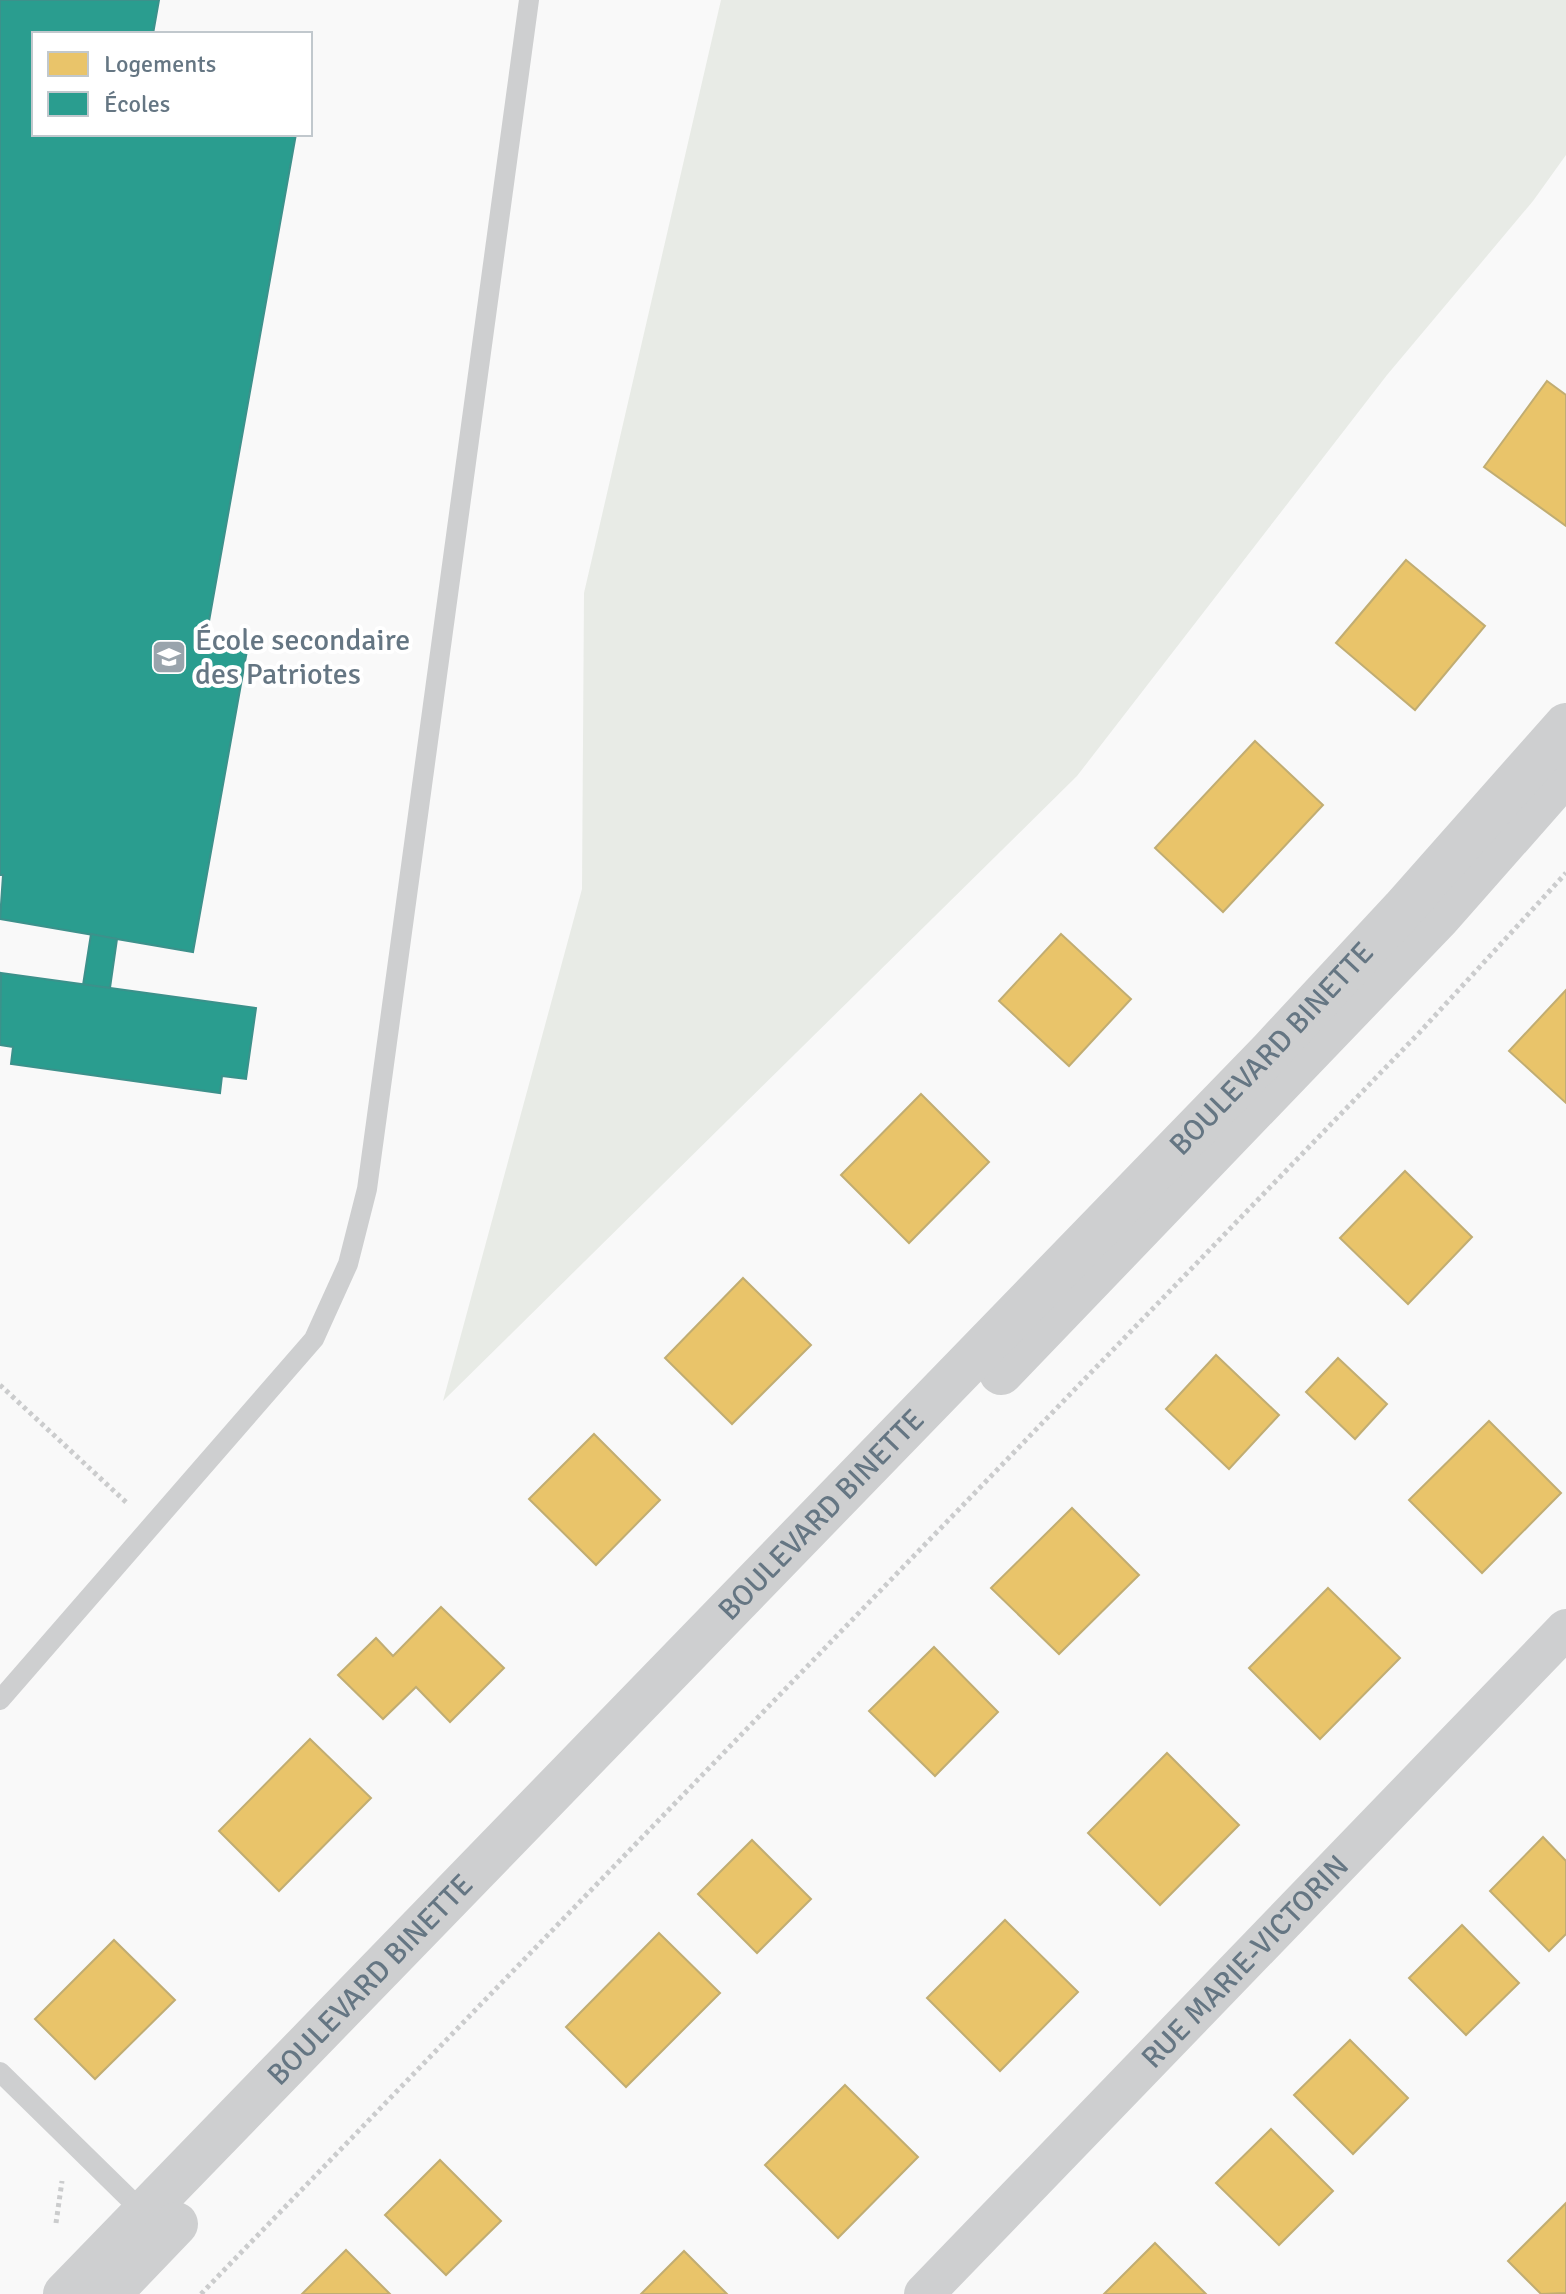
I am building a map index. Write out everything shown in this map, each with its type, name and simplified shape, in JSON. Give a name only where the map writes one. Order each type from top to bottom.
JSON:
[{"type":"street","name":"BOULEVARD BINETTE","points":[[109,2294],[155,2224],[1270,1052],[1414,898],[1566,725]]},
{"type":"street","name":"BOULEVARD BINETTE","points":[[65,2294],[155,2224],[1318,1046],[1449,907],[1566,773]]},
{"type":"street","name":"RUE MARIE-VICTORIN","points":[[924,2294],[1566,1629]]},
{"type":"lane","points":[[0,1700],[314,1339],[348,1264],[367,1189],[529,0]]},
{"type":"lane","points":[[0,2072],[155,2224]]},
{"type":"path","points":[[201,2294],[1419,1033],[1566,873]]},
{"type":"path","points":[[0,1385],[152,1526]]},
{"type":"path","points":[[56,2223],[65,2175]]},
{"type":"shaded area","points":[[721,0],[1566,0],[1566,155],[1533,201],[1387,375],[1077,776],[443,1401],[582,889],[584,593]]},
{"type":"building: Logements","points":[[1547,381],[1566,395],[1566,526],[1484,467]]},
{"type":"building: Logements","points":[[1406,560],[1485,626],[1415,710],[1336,643]]},
{"type":"building: Logements","points":[[1255,741],[1323,805],[1223,912],[1155,848]]},
{"type":"building: Logements","points":[[1061,934],[1131,999],[1069,1066],[999,1001]]},
{"type":"building: Logements","points":[[1566,990],[1566,1103],[1509,1051]]},
{"type":"building: Logements","points":[[921,1094],[989,1162],[909,1243],[841,1175]]},
{"type":"building: Logements","points":[[1405,1171],[1472,1237],[1408,1304],[1340,1238]]},
{"type":"building: Logements","points":[[743,1278],[811,1345],[732,1424],[665,1358]]},
{"type":"building: Logements","points":[[1216,1355],[1279,1415],[1229,1469],[1166,1409]]},
{"type":"building: Logements","points":[[1338,1358],[1387,1404],[1355,1439],[1306,1392]]},
{"type":"building: Logements","points":[[1489,1421],[1561,1493],[1482,1573],[1409,1500]]},
{"type":"building: Logements","points":[[594,1434],[660,1500],[596,1565],[529,1499]]},
{"type":"building: Logements","points":[[1072,1508],[1139,1575],[1059,1654],[991,1588]]},
{"type":"building: Logements","points":[[1328,1588],[1400,1658],[1320,1739],[1249,1668]]},
{"type":"building: Logements","points":[[441,1607],[504,1668],[450,1722],[416,1687],[383,1719],[338,1675],[376,1638],[393,1656]]},
{"type":"building: Logements","points":[[934,1647],[998,1712],[935,1776],[869,1711]]},
{"type":"building: Logements","points":[[310,1739],[371,1798],[279,1891],[219,1831]]},
{"type":"building: Logements","points":[[1167,1753],[1239,1825],[1160,1905],[1088,1833]]},
{"type":"building: Logements","points":[[1543,1837],[1566,1861],[1566,1934],[1549,1951],[1490,1891]]},
{"type":"building: Logements","points":[[752,1840],[811,1899],[757,1953],[698,1894]]},
{"type":"building: Logements","points":[[1005,1920],[1078,1992],[1000,2071],[927,1998]]},
{"type":"building: Logements","points":[[1462,1925],[1519,1983],[1466,2035],[1409,1978]]},
{"type":"building: Logements","points":[[659,1933],[720,1993],[626,2087],[566,2027]]},
{"type":"building: Logements","points":[[114,1940],[175,2000],[95,2079],[35,2019]]},
{"type":"building: Logements","points":[[1350,2040],[1408,2098],[1353,2154],[1294,2095]]},
{"type":"building: Logements","points":[[845,2085],[918,2157],[838,2238],[765,2165]]},
{"type":"building: Logements","points":[[1271,2129],[1333,2191],[1279,2245],[1216,2183]]},
{"type":"building: Logements","points":[[440,2160],[501,2221],[446,2275],[385,2215]]},
{"type":"building: Logements","points":[[1566,2203],[1566,2293],[1541,2294],[1508,2261]]},
{"type":"building: Logements","points":[[1155,2243],[1206,2294],[1104,2294]]},
{"type":"building: Logements","points":[[346,2250],[390,2294],[302,2294]]},
{"type":"building: Logements","points":[[684,2251],[727,2294],[641,2294]]},
{"type":"building: Écoles","points":[[0,0],[159,0],[153,32],[32,32],[32,136],[296,136],[206,638],[248,645],[193,952],[0,919],[3,875],[0,875]]},
{"type":"building: Écoles","points":[[91,934],[117,939],[110,988],[83,985]]},
{"type":"building: Écoles","points":[[1,973],[256,1008],[246,1079],[222,1076],[220,1093],[11,1064],[13,1047],[0,1045]]},
{"type":"place","name":"École secondaire des Patriotes","points":[[169,657]]}]
